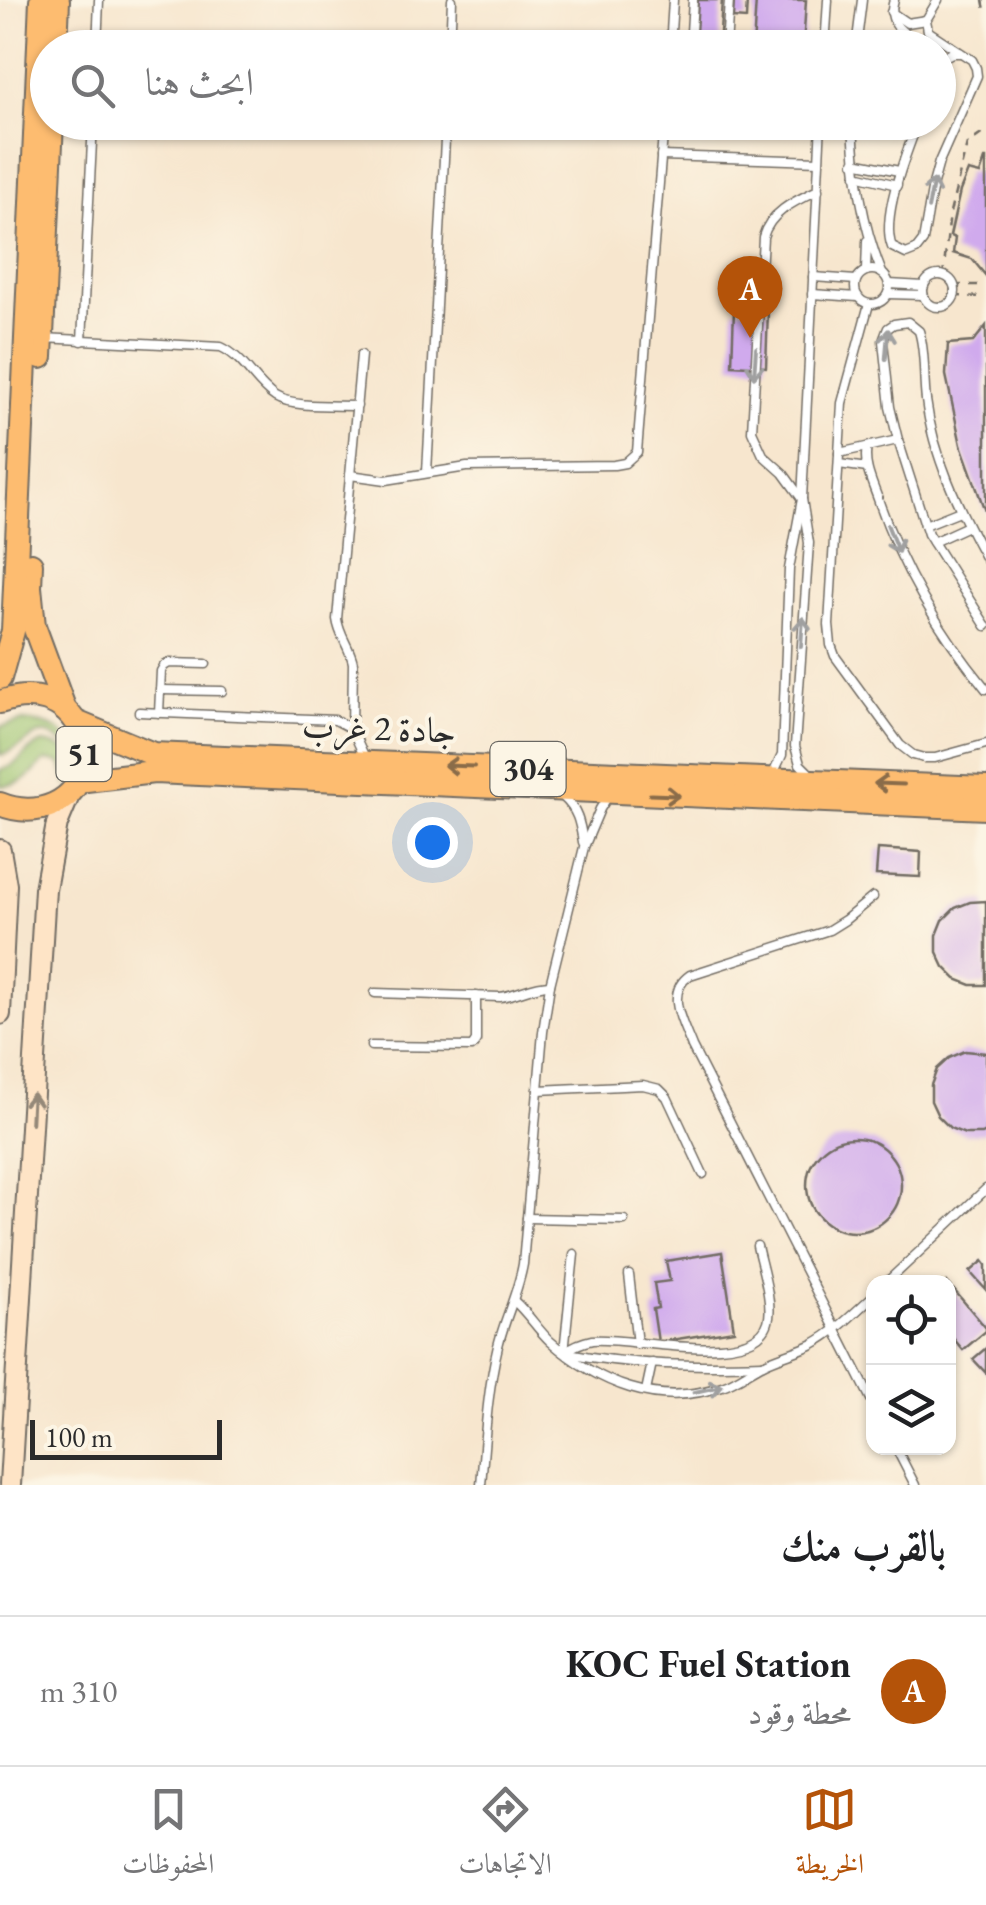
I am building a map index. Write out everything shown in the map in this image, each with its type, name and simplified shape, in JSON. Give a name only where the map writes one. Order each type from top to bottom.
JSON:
[{"type":"main road","points":[[39,30],[40,0]]},
{"type":"main road","points":[[57,30],[58,0]]},
{"type":"main road","points":[[0,678],[13,631],[34,140]]},
{"type":"main road","name":"51","points":[[0,804],[20,811],[56,804],[74,787],[85,761],[84,740],[70,716],[34,626],[30,586],[51,140]]},
{"type":"main road","name":"51","points":[[0,702],[16,696],[34,696],[50,700],[70,716]]},
{"type":"main road","name":"جادة 2 غرب","points":[[70,716],[153,754],[986,788]]},
{"type":"main road","name":"جادة 2 غرب","points":[[74,787],[154,772],[986,808]]},
{"type":"street","name":"51","points":[[10,1485],[44,889],[57,824],[74,787]]},
{"type":"street","points":[[0,850],[6,884],[0,1014]]},
{"type":"lane","points":[[98,30],[99,0]]},
{"type":"lane","points":[[451,30],[452,0]]},
{"type":"lane","points":[[672,30],[674,0]]},
{"type":"lane","points":[[691,30],[693,0]]},
{"type":"lane","points":[[727,30],[729,0]]},
{"type":"lane","points":[[826,30],[828,0]]},
{"type":"lane","points":[[858,30],[862,0]]},
{"type":"lane","points":[[894,0],[891,12],[900,30]]},
{"type":"lane","points":[[928,30],[926,20],[938,0]]},
{"type":"lane","points":[[891,12],[907,23],[926,20]]},
{"type":"lane","points":[[956,50],[975,64],[977,72],[956,124]]},
{"type":"lane","points":[[82,340],[92,140]]},
{"type":"lane","points":[[427,472],[445,140]]},
{"type":"lane","points":[[350,475],[386,480],[467,467],[614,465],[637,452],[663,140]]},
{"type":"lane","points":[[769,779],[780,764],[783,746],[788,587],[802,498],[820,140]]},
{"type":"lane","points":[[853,140],[868,236],[888,289]]},
{"type":"lane","points":[[911,140],[899,171],[888,229],[889,242],[900,253],[911,253],[923,242],[932,184],[949,140]]},
{"type":"lane","points":[[662,156],[819,162]]},
{"type":"lane","points":[[854,162],[899,171]]},
{"type":"lane","points":[[856,175],[897,184]]},
{"type":"lane","points":[[818,190],[796,200],[767,223],[762,237],[752,431],[764,455],[784,473],[802,498],[809,544],[794,746],[800,764],[822,781]]},
{"type":"lane","points":[[866,271],[868,236]]},
{"type":"lane","points":[[858,297],[856,280],[866,271],[882,273]]},
{"type":"lane","points":[[943,276],[954,285],[954,296],[941,307],[930,304],[923,290],[932,277],[943,276]]},
{"type":"lane","points":[[814,277],[856,280]]},
{"type":"lane","points":[[888,289],[923,290]]},
{"type":"lane","points":[[812,294],[858,297],[869,304],[880,302],[888,289]]},
{"type":"lane","points":[[869,304],[842,404],[831,645],[900,745],[913,756],[935,758],[986,744]]},
{"type":"lane","points":[[986,559],[960,511],[936,446],[926,402],[919,331],[908,322],[901,322],[888,328],[884,341],[890,407],[898,440],[933,542],[986,626]]},
{"type":"lane","points":[[42,338],[221,347],[238,357],[278,398],[293,403],[356,406]]},
{"type":"lane","points":[[361,354],[337,619],[353,659],[352,729],[366,762]]},
{"type":"lane","points":[[839,452],[898,440]]},
{"type":"lane","points":[[867,447],[867,468],[907,572],[940,627],[986,689]]},
{"type":"lane","points":[[838,464],[867,468]]},
{"type":"lane","points":[[925,525],[960,511]]},
{"type":"lane","points":[[933,542],[968,526]]},
{"type":"lane","points":[[788,587],[805,588]]},
{"type":"lane","points":[[160,713],[160,671],[166,664],[206,664]]},
{"type":"lane","points":[[160,690],[222,690]]},
{"type":"lane","points":[[140,712],[335,720],[352,729]]},
{"type":"lane","points":[[783,746],[794,746]]},
{"type":"lane","points":[[550,790],[560,794],[574,810],[584,847]]},
{"type":"lane","points":[[481,1485],[490,1383],[523,1264],[550,984],[584,847],[611,792]]},
{"type":"lane","points":[[866,1389],[692,1047],[676,993],[690,975],[829,930],[873,897]]},
{"type":"lane","points":[[376,994],[508,996],[550,984]]},
{"type":"lane","points":[[371,1046],[472,1047],[476,1041],[476,996]]},
{"type":"lane","points":[[538,1090],[643,1085],[659,1089],[667,1097],[703,1174]]},
{"type":"lane","points":[[894,1275],[986,1189]]},
{"type":"lane","points":[[527,1218],[624,1220]]},
{"type":"lane","points":[[564,1352],[593,1340],[680,1347],[752,1341],[765,1330],[770,1315],[756,1246]]},
{"type":"lane","points":[[564,1352],[574,1254]]},
{"type":"lane","points":[[629,1275],[637,1344]]},
{"type":"lane","points":[[514,1300],[548,1340],[578,1364],[610,1382],[671,1394],[708,1390],[813,1344],[836,1331],[866,1303]]},
{"type":"lane","points":[[564,1352],[652,1362],[764,1364]]},
{"type":"lane","points":[[646,1391],[652,1362]]},
{"type":"lane","points":[[900,1455],[915,1485]]},
{"type":"path","points":[[983,0],[986,15]]},
{"type":"path","points":[[943,276],[950,213],[967,144],[986,132]]},
{"type":"path","points":[[954,285],[986,285]]},
{"type":"path","points":[[954,296],[986,298]]},
{"type":"green space","points":[[23,721],[61,732],[72,753],[51,735],[43,734],[0,755],[0,727]]},
{"type":"green space","points":[[43,743],[59,747],[72,761],[67,784],[62,765],[49,761],[23,781],[0,786],[0,770]]},
{"type":"building","points":[[698,0],[722,0],[720,30],[696,30]]},
{"type":"building","points":[[734,0],[747,0],[746,19],[733,18]]},
{"type":"building","points":[[756,0],[806,0],[804,30],[754,30]]},
{"type":"building","points":[[985,159],[986,276],[972,259],[953,253],[955,238],[950,236],[968,171],[980,174]]},
{"type":"building","points":[[734,309],[768,310],[766,367],[732,365]]},
{"type":"building","points":[[986,326],[986,514],[961,445],[946,375],[948,344],[973,342]]},
{"type":"building","points":[[878,849],[921,852],[920,877],[876,875]]},
{"type":"building","points":[[986,901],[986,985],[971,985],[956,979],[944,967],[937,952],[937,935],[943,920],[955,908]]},
{"type":"building","points":[[965,1051],[986,1053],[986,1132],[982,1134],[965,1134],[950,1128],[931,1101],[937,1069]]},
{"type":"building","points":[[854,1138],[872,1142],[887,1152],[897,1167],[901,1185],[897,1203],[887,1218],[872,1228],[854,1232],[836,1228],[821,1218],[811,1203],[807,1185],[811,1167],[821,1152],[836,1142]]},
{"type":"building","points":[[722,1252],[734,1330],[658,1342],[654,1283],[670,1281],[666,1261]]},
{"type":"building","points":[[983,1261],[986,1265],[986,1290],[970,1272]]},
{"type":"building","points":[[956,1292],[986,1328],[963,1350],[956,1342]]},
{"type":"building","points":[[986,1348],[986,1373],[973,1359]]},
{"type":"place","name":"KOC Fuel Station","points":[[750,338]]}]
